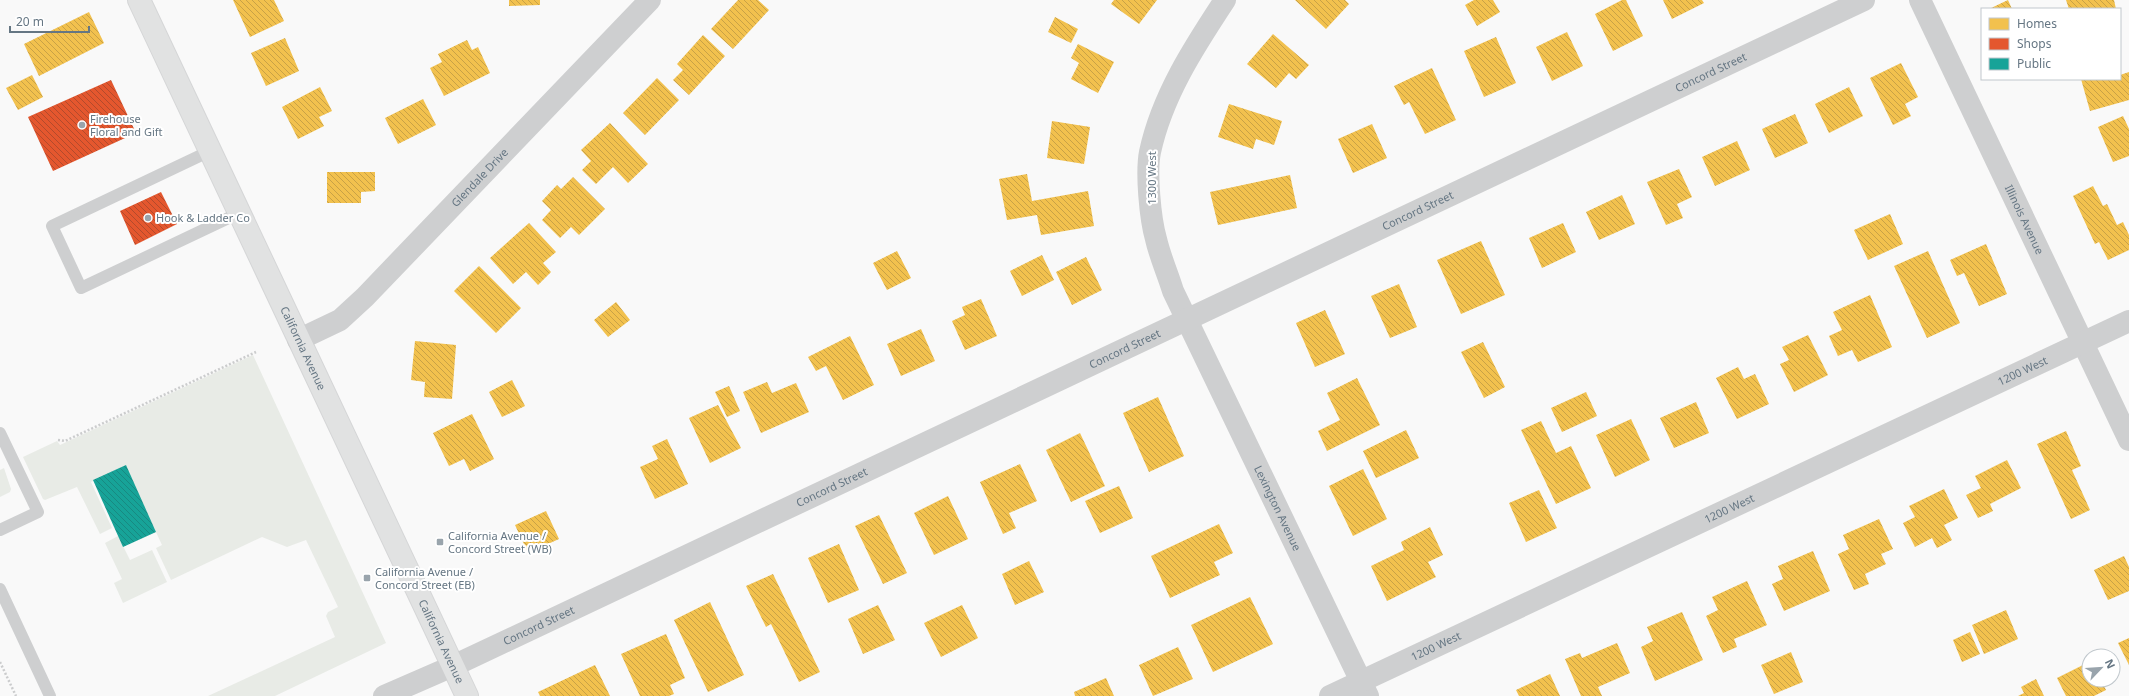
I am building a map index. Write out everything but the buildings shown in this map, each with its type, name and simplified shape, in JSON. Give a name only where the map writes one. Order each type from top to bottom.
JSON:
[{"type":"main road","name":"California Avenue","points":[[139,0],[467,696]]},
{"type":"street","name":"1300 West","points":[[1187,320],[1173,291],[1156,239],[1150,195],[1150,153],[1168,96],[1201,36],[1225,0]]},
{"type":"street","name":"Concord Street","points":[[384,696],[453,666],[1864,0]]},
{"type":"street","name":"Illinois Avenue","points":[[1920,0],[2129,440]]},
{"type":"street","name":"Glendale Drive","points":[[298,340],[340,320],[365,298],[643,3]]},
{"type":"street","name":"Lexington Avenue","points":[[1187,320],[1365,688]]},
{"type":"street","name":"1200 West","points":[[1330,696],[1365,688],[2129,321]]},
{"type":"lane","points":[[210,151],[52,226],[78,282],[81,288],[239,213]]},
{"type":"lane","points":[[0,433],[38,512],[0,530]]},
{"type":"lane","points":[[0,589],[50,696]]},
{"type":"path","points":[[58,440],[65,441],[256,352]]},
{"type":"path","points":[[0,662],[16,696]]},
{"type":"shaded area","points":[[253,355],[386,643],[275,696],[208,696],[335,637],[326,616],[328,612],[338,607],[306,540],[287,547],[262,537],[171,580],[156,548],[162,545],[125,466],[91,482],[112,528],[100,534],[77,487],[45,500],[43,499],[23,457],[57,441],[60,445]]},
{"type":"shaded area","points":[[4,468],[11,489],[10,492],[0,497],[0,470]]},
{"type":"shaded area","points":[[118,536],[130,560],[152,550],[167,582],[123,603],[114,583],[122,579],[105,543]]},
{"type":"place","name":"Firehouse Floral and Gift","points":[[82,125]]},
{"type":"place","name":"Hook & Ladder Co","points":[[148,218]]},
{"type":"place","name":"California Avenue / Concord Street (WB)","points":[[440,542]]},
{"type":"place","name":"California Avenue / Concord Street (EB)","points":[[367,578]]}]
